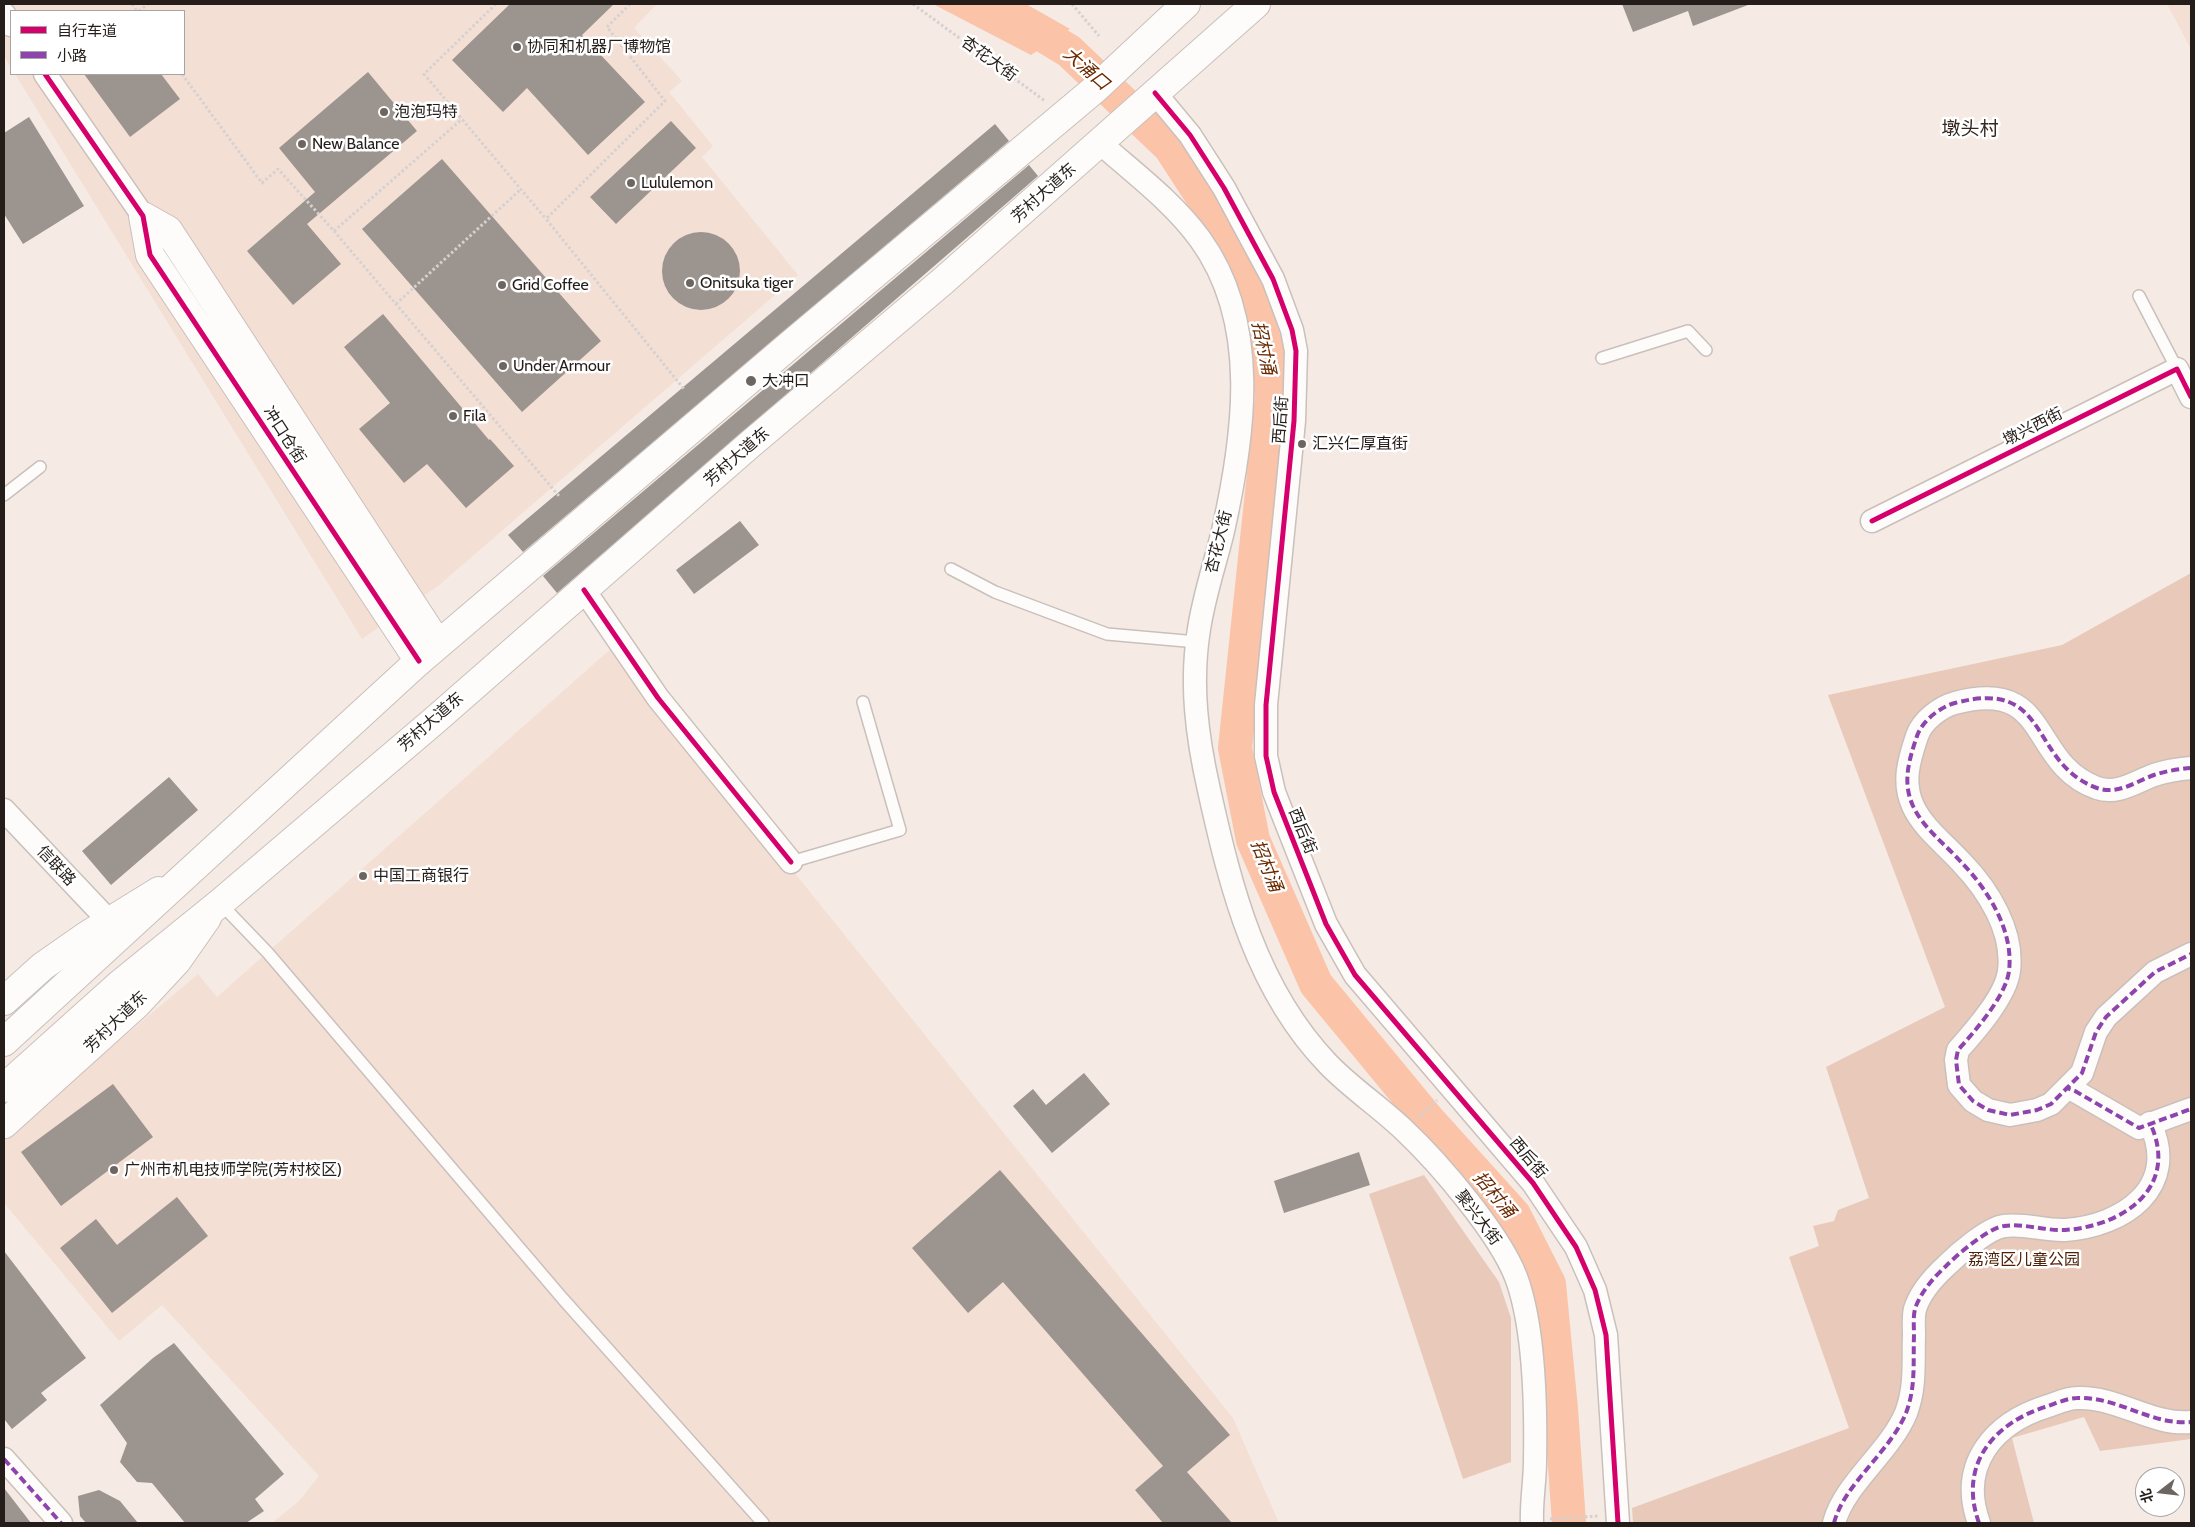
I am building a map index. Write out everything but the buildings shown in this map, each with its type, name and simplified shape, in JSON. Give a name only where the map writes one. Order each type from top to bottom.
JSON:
[{"type":"main road","points":[[4,1042],[428,653],[1105,80],[1186,4]]},
{"type":"main road","name":"芳村大道东","points":[[4,1088],[120,984],[217,905],[943,281],[1256,4]]},
{"type":"main road","name":"冲口仓街","points":[[143,216],[168,230],[428,653]]},
{"type":"main road","points":[[4,1002],[43,966],[186,874]]},
{"type":"main road","name":"芳村大道东","points":[[4,1124],[137,1004],[177,961],[217,905]]},
{"type":"street","points":[[46,75],[143,216]]},
{"type":"street","name":"西后街","points":[[1141,106],[1190,135],[1224,188],[1273,279],[1292,330],[1296,351],[1294,421],[1266,705],[1266,756],[1271,785],[1326,924],[1340,951],[1374,999],[1533,1183],[1564,1226],[1576,1247],[1595,1290],[1606,1335],[1607,1520]]},
{"type":"street","name":"杏花大街","points":[[1100,143],[1184,219],[1201,240],[1224,282],[1236,328],[1241,354],[1240,434],[1234,482],[1197,642],[1194,684],[1195,716],[1209,791],[1246,929],[1269,981]]},
{"type":"street","points":[[2177,369],[2191,397]]},
{"type":"street","name":"墩兴西街","points":[[1872,521],[2177,369]]},
{"type":"street","points":[[584,590],[658,698],[791,862]]},
{"type":"street","points":[[2191,768],[2154,775],[2135,785],[2114,790],[2098,788],[2082,780],[2062,765],[2036,722],[2024,709],[1996,698],[1980,697],[1952,704],[1925,722],[1918,733],[1908,764],[1907,777],[1912,805],[1922,822],[1964,865],[1989,896],[2007,942],[2009,972],[1998,997],[1958,1050],[1956,1060],[1959,1085],[1973,1101],[1988,1110],[2010,1115],[2037,1110],[2051,1104],[2082,1073],[2096,1032],[2106,1017],[2154,972],[2191,954]]},
{"type":"street","name":"信联路","points":[[4,810],[109,922]]},
{"type":"street","name":"聚兴大街","points":[[1269,981],[1287,1011],[1329,1065],[1406,1131],[1445,1175],[1502,1250],[1515,1275],[1525,1308],[1533,1378],[1535,1463],[1540,1521]]},
{"type":"street","points":[[2064,1091],[2068,1088],[2139,1128],[2191,1109]]},
{"type":"street","points":[[1834,1523],[1837,1513],[1847,1496],[1889,1442],[1906,1414],[1914,1384],[1915,1310],[1927,1286],[1962,1251],[2003,1226],[2065,1230],[2109,1219],[2125,1212],[2140,1200],[2157,1175],[2160,1158],[2157,1138],[2150,1124]]},
{"type":"street","points":[[1979,1523],[1973,1504],[1972,1486],[1976,1464],[1988,1445],[2001,1430],[2033,1411],[2077,1398],[2121,1404],[2165,1421],[2191,1422]]},
{"type":"street","points":[[4,1459],[61,1523]]},
{"type":"lane","points":[[2139,296],[2177,369]]},
{"type":"lane","points":[[1602,358],[1688,331],[1706,350]]},
{"type":"lane","points":[[4,495],[40,467]]},
{"type":"lane","points":[[952,569],[995,592],[1107,634],[1197,642]]},
{"type":"lane","points":[[791,862],[900,830],[863,702]]},
{"type":"lane","points":[[217,905],[268,953],[563,1299],[763,1523]]},
{"type":"path","points":[[496,4],[424,74],[546,219],[684,389]]},
{"type":"path","points":[[546,219],[665,101],[607,27],[630,4]]},
{"type":"path","points":[[1072,4],[1099,36]]},
{"type":"path","points":[[183,75],[262,183],[278,169],[334,231],[558,496]]},
{"type":"path","points":[[334,231],[461,120]]},
{"type":"path","points":[[396,304],[520,190]]},
{"type":"path","points":[[1406,1131],[1451,1087]]},
{"type":"path","points":[[1540,1521],[1607,1520]]},
{"type":"shaded area","points":[[4,4],[657,4],[634,28],[682,81],[669,92],[713,146],[702,157],[798,275],[438,586],[362,639],[16,75],[185,75],[185,10],[10,10],[10,66],[4,56]]},
{"type":"shaded area","points":[[933,4],[1026,4],[1070,29],[1031,55]]},
{"type":"shaded area","points":[[2167,4],[2191,4],[2191,49]]},
{"type":"shaded area","points":[[613,647],[1233,1418],[1279,1523],[272,1523],[299,1501],[319,1476],[162,1305],[119,1341],[4,1203],[4,1138],[198,974],[217,997]]},
{"type":"green space","name":"荔湾区儿童公园","points":[[2191,573],[2191,1439],[2100,1451],[2084,1417],[2012,1438],[2034,1523],[1633,1523],[1632,1508],[1849,1428],[1789,1257],[1819,1246],[1813,1226],[1834,1221],[1838,1210],[1869,1198],[1826,1067],[1945,1007],[1828,695],[2062,645]]},
{"type":"green space","points":[[1424,1175],[1499,1282],[1511,1318],[1511,1462],[1463,1479],[1369,1194]]},
{"type":"waterway","name":"招村涌","points":[[991,4],[1069,51],[1170,147],[1237,250],[1266,346],[1272,397],[1235,748],[1253,840],[1316,984],[1430,1122],[1514,1215],[1549,1284],[1561,1409],[1569,1523]]},
{"type":"marked path","points":[[2191,768],[2172,770],[2119,789],[2105,790],[2097,788],[2075,776],[2059,761],[2036,726],[2024,712],[2008,702],[1986,698],[1949,705],[1927,720],[1919,730],[1909,762],[1907,780],[1910,797],[1917,814],[1972,874],[1990,898],[2003,926],[2007,941],[2009,956],[2007,981],[1989,1013],[1958,1050],[1956,1060],[1959,1085],[1973,1101],[1988,1110],[2010,1115],[2037,1110],[2051,1104],[2082,1073],[2096,1032],[2106,1017],[2155,972],[2191,954]]},
{"type":"marked path","points":[[2064,1091],[2067,1088],[2075,1091],[2139,1128],[2191,1109]]},
{"type":"marked path","points":[[1834,1523],[1847,1495],[1889,1441],[1906,1413],[1913,1384],[1914,1312],[1920,1297],[1928,1286],[1941,1270],[1965,1249],[1997,1228],[2019,1225],[2065,1230],[2087,1227],[2107,1221],[2126,1211],[2141,1199],[2152,1184],[2158,1166],[2157,1146],[2150,1123]]},
{"type":"marked path","points":[[1979,1523],[1974,1502],[1973,1483],[1977,1465],[1985,1449],[1996,1435],[2011,1423],[2028,1414],[2059,1402],[2077,1398],[2106,1401],[2162,1420],[2191,1422]]},
{"type":"marked path","points":[[4,1459],[61,1523]]},
{"type":"cycle path","points":[[46,75],[143,216],[150,255],[419,661]]},
{"type":"cycle path","points":[[1155,93],[1190,135],[1224,188],[1273,279],[1292,330],[1296,351],[1294,421],[1266,705],[1266,756],[1274,792],[1326,924],[1355,975],[1533,1183],[1576,1247],[1595,1290],[1606,1335],[1618,1523]]},
{"type":"cycle path","points":[[1872,521],[2177,369],[2191,397]]},
{"type":"cycle path","points":[[584,590],[658,698],[791,862]]},
{"type":"place","name":"协同和机器厂博物馆","points":[[517,47]]},
{"type":"place","name":"泡泡玛特","points":[[384,112]]},
{"type":"place","name":"New Balance","points":[[302,144]]},
{"type":"place","name":"Lululemon","points":[[631,183]]},
{"type":"place","name":"Onitsuka tiger","points":[[690,283]]},
{"type":"place","name":"Grid Coffee","points":[[502,285]]},
{"type":"place","name":"Under Armour","points":[[503,366]]},
{"type":"place","name":"大冲口","points":[[751,381]]},
{"type":"place","name":"Fila","points":[[453,416]]},
{"type":"place","name":"汇兴仁厚直街","points":[[1302,444]]},
{"type":"place","name":"中国工商银行","points":[[363,876]]},
{"type":"place","name":"广州市机电技师学院(芳村校区)","points":[[114,1170]]},
{"type":"district","name":"墩头村","points":[[1970,129]]},
{"type":"water label","name":"大涌口","points":[[1086,69]]}]
